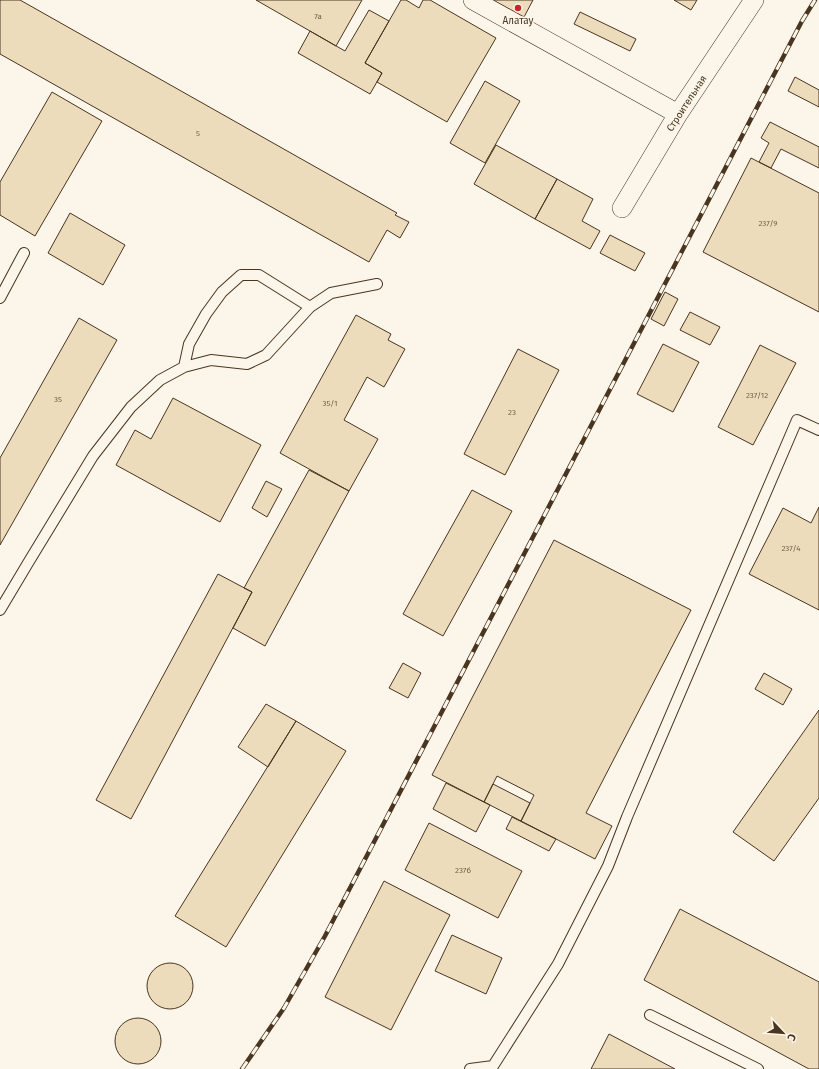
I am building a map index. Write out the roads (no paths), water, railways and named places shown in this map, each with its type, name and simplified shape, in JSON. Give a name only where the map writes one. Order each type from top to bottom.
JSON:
[{"type":"street","points":[[472,0],[678,114]]},
{"type":"street","name":"Строительная","points":[[622,208],[678,114],[754,0]]},
{"type":"lane","points":[[0,298],[24,253]]},
{"type":"lane","points":[[184,367],[189,344],[206,314],[222,292],[241,275],[259,276],[310,307]]},
{"type":"lane","points":[[0,610],[93,456],[131,407],[160,380],[184,367],[211,360],[247,364],[266,356],[310,307],[331,293],[377,284]]},
{"type":"lane","points":[[470,1069],[493,1066],[558,964],[608,866],[627,816],[797,420],[819,430]]},
{"type":"lane","points":[[650,1014],[758,1069]]},
{"type":"railway","points":[[242,1069],[284,1008],[325,936],[802,21],[815,0]]},
{"type":"place","name":"Алатау","points":[[518,8]]}]
